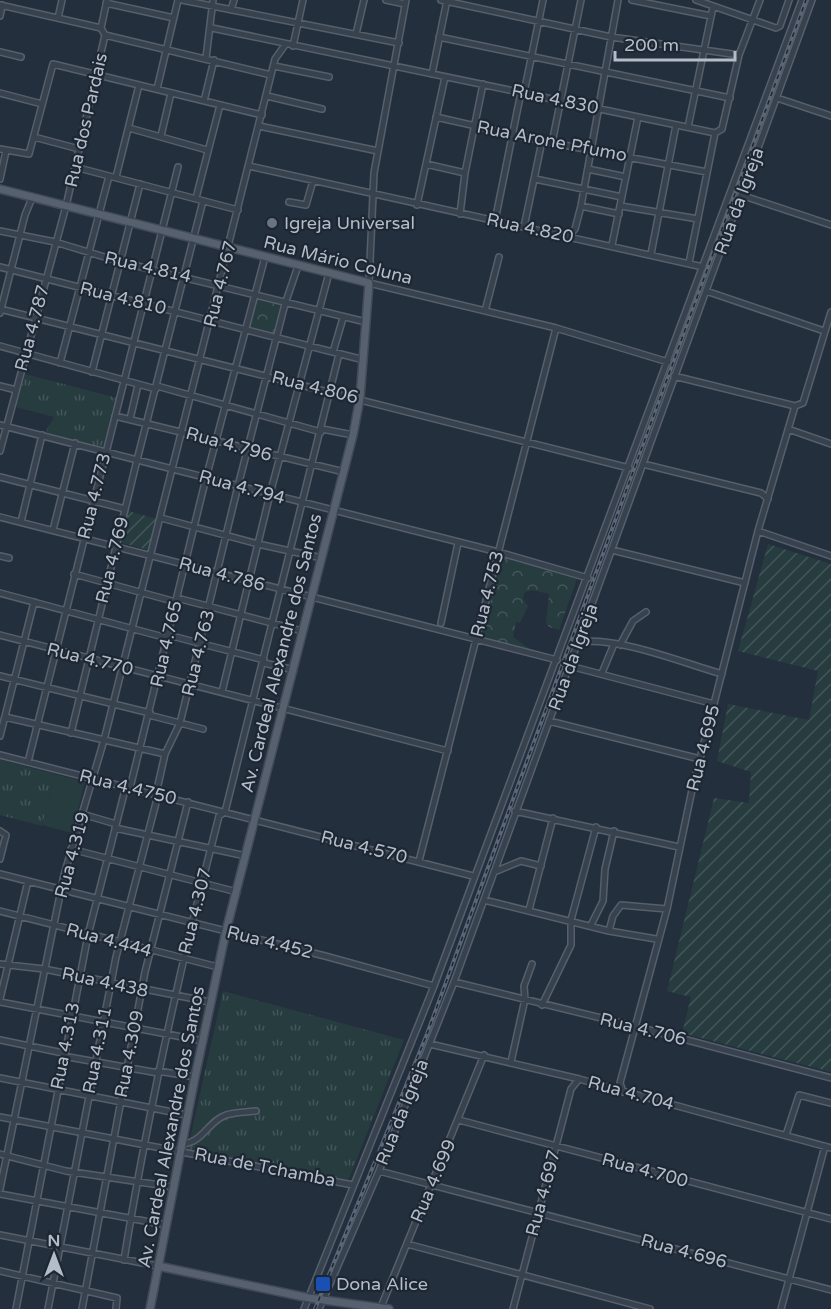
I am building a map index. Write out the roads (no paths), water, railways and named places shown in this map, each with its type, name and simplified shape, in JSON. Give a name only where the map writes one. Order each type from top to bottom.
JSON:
[{"type":"main road","name":"Rua Mário Coluna","points":[[0,189],[369,283]]},
{"type":"main road","name":"Av. Cardeal Alexandre dos Santos","points":[[150,1309],[187,1115],[226,931],[344,472],[360,398],[369,283]]},
{"type":"main road","points":[[158,1266],[305,1297],[321,1304],[385,1308]]},
{"type":"street","points":[[58,18],[62,0]]},
{"type":"street","points":[[157,89],[180,0],[213,3],[231,10],[399,43]]},
{"type":"street","points":[[231,10],[234,0]]},
{"type":"street","points":[[293,46],[303,0]]},
{"type":"street","points":[[356,34],[364,0]]},
{"type":"street","points":[[386,0],[406,2]]},
{"type":"street","points":[[432,74],[445,0],[611,37],[739,55]]},
{"type":"street","points":[[495,221],[512,134],[543,0]]},
{"type":"street","points":[[552,143],[581,0]]},
{"type":"street","points":[[569,236],[575,229],[581,206],[618,0]]},
{"type":"street","points":[[632,0],[711,16]]},
{"type":"street","points":[[696,13],[699,0],[750,20],[779,28],[789,0]]},
{"type":"street","points":[[689,263],[715,133],[722,129],[739,55],[750,20],[760,0]]},
{"type":"street","name":"Rua da Igreja","points":[[304,1309],[305,1297],[434,986],[473,876],[588,578],[802,0]]},
{"type":"street","name":"Rua da Igreja","points":[[321,1304],[379,1171],[453,985],[812,0]]},
{"type":"street","points":[[106,2],[174,18]]},
{"type":"street","name":"Rua dos Pardais","points":[[66,206],[105,35],[101,28],[106,2]]},
{"type":"street","name":"Av. Cardeal Alexandre dos Santos","points":[[369,283],[372,193],[406,2]]},
{"type":"street","points":[[206,58],[212,28],[213,3]]},
{"type":"street","points":[[0,16],[5,4],[101,28]]},
{"type":"street","points":[[688,127],[713,7]]},
{"type":"street","name":"Rua 4.830","points":[[212,28],[715,133]]},
{"type":"street","points":[[105,35],[272,75]]},
{"type":"street","points":[[439,37],[730,98]]},
{"type":"street","name":"Rua 4.767","points":[[159,525],[274,66],[277,55],[285,45]]},
{"type":"street","points":[[0,52],[21,57]]},
{"type":"street","points":[[204,101],[214,60]]},
{"type":"street","points":[[0,179],[3,150],[28,155],[53,64],[262,115]]},
{"type":"street","points":[[274,66],[329,77]]},
{"type":"street","points":[[417,204],[445,77]]},
{"type":"street","points":[[460,214],[465,173],[483,84]]},
{"type":"street","points":[[116,177],[139,86]]},
{"type":"street","points":[[0,93],[42,104]]},
{"type":"street","points":[[161,136],[171,93]]},
{"type":"street","points":[[267,96],[322,110]]},
{"type":"street","points":[[777,98],[831,116]]},
{"type":"street","points":[[196,198],[220,105]]},
{"type":"street","name":"Rua Arone Pfumo","points":[[436,117],[542,141],[707,172]]},
{"type":"street","points":[[612,245],[638,117]]},
{"type":"street","points":[[651,254],[676,125]]},
{"type":"street","points":[[259,126],[378,151]]},
{"type":"street","points":[[129,128],[207,150]]},
{"type":"street","points":[[34,137],[79,149]]},
{"type":"street","points":[[524,228],[542,141]]},
{"type":"street","points":[[426,164],[465,173]]},
{"type":"street","name":"Rua 4.773","points":[[28,762],[178,166]]},
{"type":"street","name":"Rua 4.820","points":[[249,166],[703,267]]},
{"type":"street","points":[[75,167],[238,210]]},
{"type":"street","points":[[588,170],[626,177]]},
{"type":"street","points":[[60,363],[109,176]]},
{"type":"street","points":[[535,179],[622,197]]},
{"type":"street","points":[[289,202],[307,205],[313,181]]},
{"type":"street","points":[[92,372],[132,224],[140,184]]},
{"type":"street","points":[[741,195],[831,225]]},
{"type":"street","points":[[0,310],[32,198]]},
{"type":"street","name":"Rua 4.769","points":[[71,733],[87,658],[136,460],[148,423],[203,201]]},
{"type":"street","name":"Rua 4.787","points":[[0,451],[3,426],[16,390],[66,206]]},
{"type":"street","points":[[581,206],[619,214]]},
{"type":"street","points":[[621,206],[698,219]]},
{"type":"street","points":[[575,229],[577,238]]},
{"type":"street","name":"Rua 4.814","points":[[0,231],[55,242],[120,262],[219,284],[285,304],[366,322]]},
{"type":"street","name":"Rua 4.765","points":[[128,787],[141,748],[176,600],[196,528],[206,478],[265,257]]},
{"type":"street","points":[[485,311],[499,257]]},
{"type":"street","name":"Rua 4.763","points":[[157,794],[165,754],[180,723],[238,486],[285,304],[298,266]]},
{"type":"street","name":"Rua 4.810","points":[[0,267],[364,360]]},
{"type":"street","points":[[222,692],[270,494],[328,273]]},
{"type":"street","name":"Rua Mário Coluna","points":[[369,283],[556,328],[668,362]]},
{"type":"street","points":[[706,291],[825,331],[831,312]]},
{"type":"street","name":"Rua 4.806","points":[[0,310],[35,316],[299,384],[331,390],[629,468]]},
{"type":"street","name":"Rua 4.307","points":[[124,1260],[158,1072],[191,923],[219,816],[225,812],[313,466],[331,390],[343,318]]},
{"type":"street","name":"Rua 4.753","points":[[418,861],[556,328]]},
{"type":"street","name":"Rua 4.695","points":[[620,1083],[656,939],[667,909],[700,759],[758,531],[795,406],[803,403],[825,331]]},
{"type":"street","points":[[0,346],[138,385],[191,395],[290,423],[352,435]]},
{"type":"street","points":[[674,376],[795,406]]},
{"type":"street","points":[[130,419],[138,385]]},
{"type":"street","points":[[0,386],[16,390]]},
{"type":"street","name":"Rua 4.796","points":[[114,416],[344,472]]},
{"type":"street","name":"Rua 4.794","points":[[3,426],[498,552],[588,578]]},
{"type":"street","points":[[788,429],[831,444]]},
{"type":"street","points":[[21,522],[42,435]]},
{"type":"street","points":[[53,530],[75,443]]},
{"type":"street","points":[[644,464],[761,493],[768,499]]},
{"type":"street","points":[[0,477],[125,509]]},
{"type":"street","points":[[761,493],[771,488]]},
{"type":"street","name":"Rua 4.786","points":[[0,517],[557,660]]},
{"type":"street","points":[[161,518],[321,558]]},
{"type":"street","name":"Rua 4.319","points":[[0,1189],[3,1155],[71,849],[94,778],[159,525]]},
{"type":"street","points":[[758,531],[831,556]]},
{"type":"street","points":[[441,623],[458,543]]},
{"type":"street","points":[[612,550],[745,583]]},
{"type":"street","points":[[0,556],[9,558]]},
{"type":"street","points":[[74,574],[142,594],[209,607],[302,631]]},
{"type":"street","points":[[0,593],[132,628],[232,650],[294,670]]},
{"type":"street","points":[[0,736],[34,602]]},
{"type":"street","points":[[602,673],[617,645],[636,618],[646,612]]},
{"type":"street","name":"Rua 4.770","points":[[0,636],[448,751]]},
{"type":"street","points":[[578,642],[592,640],[617,645],[722,674]]},
{"type":"street","points":[[570,666],[714,704]]},
{"type":"street","points":[[0,676],[47,689],[114,703],[203,729]]},
{"type":"street","points":[[5,717],[165,754]]},
{"type":"street","points":[[549,721],[700,759]]},
{"type":"street","name":"Rua 4.4750","points":[[0,755],[255,819]]},
{"type":"street","name":"Rua 4.313","points":[[16,1309],[56,1090],[88,935],[96,898],[128,787]]},
{"type":"street","name":"Rua 4.311","points":[[48,1309],[80,1134],[119,943],[157,794]]},
{"type":"street","name":"Rua 4.309","points":[[82,1309],[112,1140],[150,951],[188,802]]},
{"type":"street","points":[[515,811],[679,847]]},
{"type":"street","points":[[82,814],[148,836],[246,856]]},
{"type":"street","points":[[529,910],[553,818]]},
{"type":"street","name":"Rua 4.570","points":[[255,819],[473,876]]},
{"type":"street","points":[[542,1005],[571,945],[571,920],[596,827]]},
{"type":"street","points":[[0,831],[6,835],[0,859]]},
{"type":"street","points":[[591,925],[601,908],[605,869],[614,831]]},
{"type":"street","points":[[71,849],[237,892]]},
{"type":"street","points":[[494,872],[521,861],[541,866]]},
{"type":"street","name":"Rua 4.452","points":[[0,874],[434,986]]},
{"type":"street","points":[[28,881],[21,916],[3,965],[0,1001],[35,1010],[203,1041]]},
{"type":"street","points":[[483,900],[609,931],[656,939]]},
{"type":"street","points":[[609,931],[613,916],[621,905],[667,909]]},
{"type":"street","name":"Rua 4.444","points":[[0,911],[218,967]]},
{"type":"street","points":[[511,1062],[525,999],[524,986],[532,964]]},
{"type":"street","name":"Rua 4.438","points":[[3,965],[44,969],[210,1002]]},
{"type":"street","name":"Rua 4.706","points":[[453,985],[525,999],[831,1078]]},
{"type":"street","points":[[0,1040],[126,1068],[195,1077]]},
{"type":"street","name":"Rua 4.704","points":[[430,1044],[579,1079],[828,1147]]},
{"type":"street","name":"Rua 4.699","points":[[385,1308],[407,1244],[484,1055]]},
{"type":"street","points":[[567,1076],[571,1089]]},
{"type":"street","points":[[0,1078],[187,1115]]},
{"type":"street","name":"Rua 4.697","points":[[513,1309],[571,1089],[579,1079]]},
{"type":"street","points":[[615,1090],[620,1083]]},
{"type":"street","points":[[620,1083],[623,1092]]},
{"type":"street","points":[[786,1135],[799,1095],[831,1103]]},
{"type":"street","points":[[182,1147],[198,1140],[210,1126],[226,1115],[256,1111]]},
{"type":"street","name":"Rua de Tchamba","points":[[0,1117],[112,1140],[182,1147],[353,1185]]},
{"type":"street","name":"Rua 4.700","points":[[459,1120],[831,1219]]},
{"type":"street","points":[[781,1309],[806,1213],[828,1147]]},
{"type":"street","points":[[3,1155],[73,1172],[173,1187]]},
{"type":"street","name":"Rua 4.696","points":[[379,1171],[831,1290]]},
{"type":"street","points":[[0,1194],[36,1198],[99,1213],[166,1225]]},
{"type":"street","points":[[0,1235],[158,1266]]},
{"type":"street","points":[[407,1244],[650,1309]]},
{"type":"street","points":[[0,1271],[52,1285],[117,1298],[116,1309]]},
{"type":"railway","points":[[315,1309],[427,1034],[806,0]]},
{"type":"place","name":"Igreja Universal","points":[[272,223]]},
{"type":"place","name":"Dona Alice","points":[[323,1284]]}]
